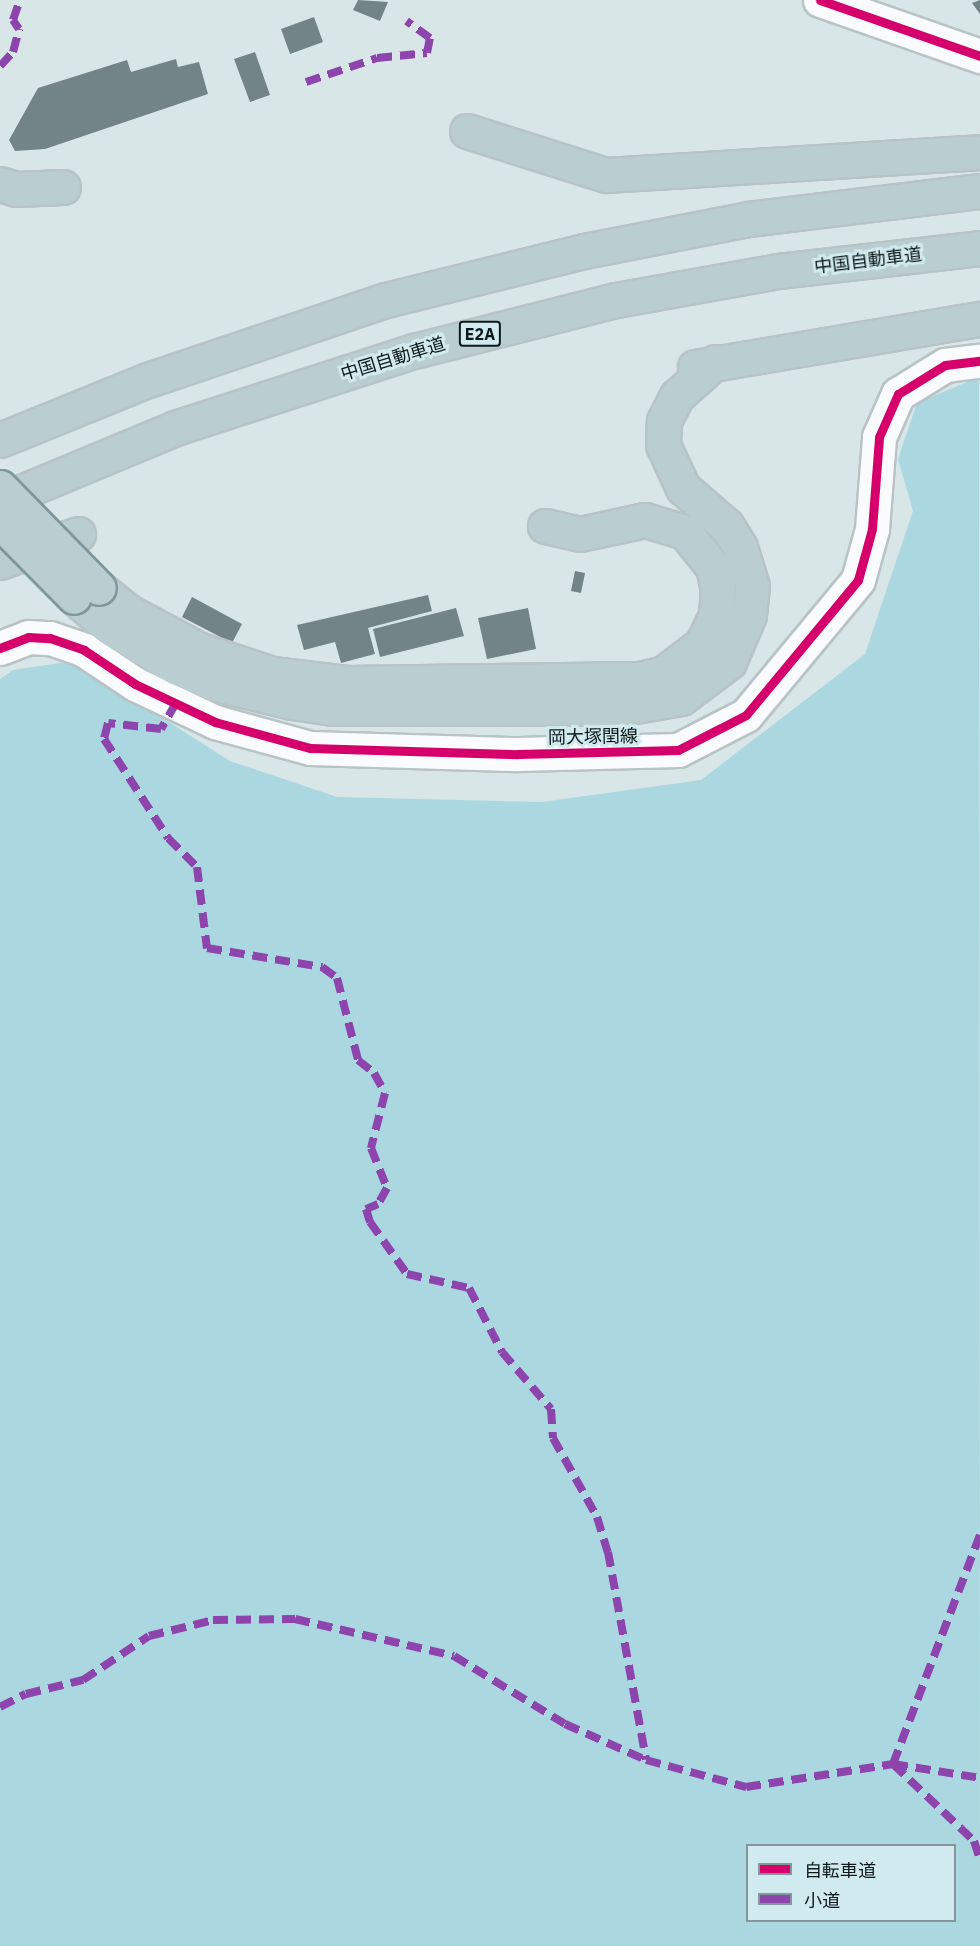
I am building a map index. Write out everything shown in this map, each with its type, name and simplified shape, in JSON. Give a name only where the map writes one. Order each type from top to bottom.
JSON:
[{"type":"highway","points":[[467,131],[606,175],[980,152]]},
{"type":"highway","points":[[0,184],[16,189],[63,187]]},
{"type":"highway","points":[[0,440],[148,380],[386,300],[584,251],[748,219],[980,191]]},
{"type":"highway","name":"中国自動車道","points":[[0,501],[175,428],[414,351],[628,298],[778,271],[980,248]]},
{"type":"highway","points":[[0,487],[130,642],[175,667],[213,683],[292,702],[333,708],[624,708],[681,698],[729,662],[749,615],[752,586],[740,546],[727,526],[682,488],[663,444],[664,421],[677,396],[702,365],[980,319]]},
{"type":"highway","points":[[0,522],[86,592],[200,650],[272,674],[338,682],[639,679],[664,673],[702,644],[716,615],[718,589],[713,567],[685,532],[645,520],[580,534],[544,525]]},
{"type":"highway","points":[[0,562],[78,534]]},
{"type":"street","points":[[820,0],[980,56]]},
{"type":"street","name":"岡大塚閏線","points":[[0,648],[28,637],[50,638],[84,650],[135,684],[214,722],[310,748],[518,754],[678,750],[746,715],[858,580],[872,529],[879,437],[898,394],[945,365],[980,362]]},
{"type":"shaded area","points":[[979,377],[980,1946],[0,1946],[0,679],[13,670],[73,661],[230,761],[337,797],[542,802],[701,780],[865,654],[913,511],[898,459],[917,403]]},
{"type":"building","points":[[358,0],[388,2],[380,21],[353,10]]},
{"type":"building","points":[[980,0],[980,14],[972,3]]},
{"type":"building","points":[[314,17],[323,42],[290,54],[281,29]]},
{"type":"building","points":[[255,52],[270,95],[250,102],[234,59]]},
{"type":"building","points":[[176,59],[178,67],[199,62],[208,94],[45,149],[15,151],[9,140],[38,88],[127,60],[131,72]]},
{"type":"building","points":[[575,571],[585,573],[581,593],[571,591]]},
{"type":"building","points":[[428,595],[432,611],[368,628],[375,654],[341,663],[335,642],[304,650],[297,625]]},
{"type":"building","points":[[192,597],[242,624],[232,643],[182,617]]},
{"type":"building","points":[[456,608],[464,636],[380,657],[373,629]]},
{"type":"building","points":[[528,608],[536,649],[487,659],[478,618]]},
{"type":"marked path","points":[[0,66],[13,52],[19,29],[13,20],[20,0]]},
{"type":"marked path","points":[[306,82],[377,58],[427,53],[430,38],[407,21]]},
{"type":"marked path","points":[[176,703],[161,729],[108,723],[104,739],[168,838],[197,867],[207,948],[322,967],[337,978],[358,1060],[374,1073],[385,1093],[371,1148],[387,1188],[378,1204],[366,1209],[370,1222],[407,1274],[469,1288],[502,1352],[551,1409],[553,1438],[597,1517],[608,1552],[646,1760]]},
{"type":"marked path","points":[[980,1535],[893,1764],[974,1841],[980,1860]]},
{"type":"marked path","points":[[0,1707],[26,1694],[83,1680],[149,1636],[213,1620],[295,1619],[454,1656],[565,1724],[646,1760],[746,1787],[893,1764],[980,1778]]},
{"type":"cycle path","points":[[820,0],[980,56]]},
{"type":"cycle path","points":[[0,648],[28,637],[50,638],[84,650],[135,684],[215,722],[310,748],[518,754],[678,750],[746,715],[858,580],[872,529],[879,437],[898,394],[945,365],[980,361]]}]
